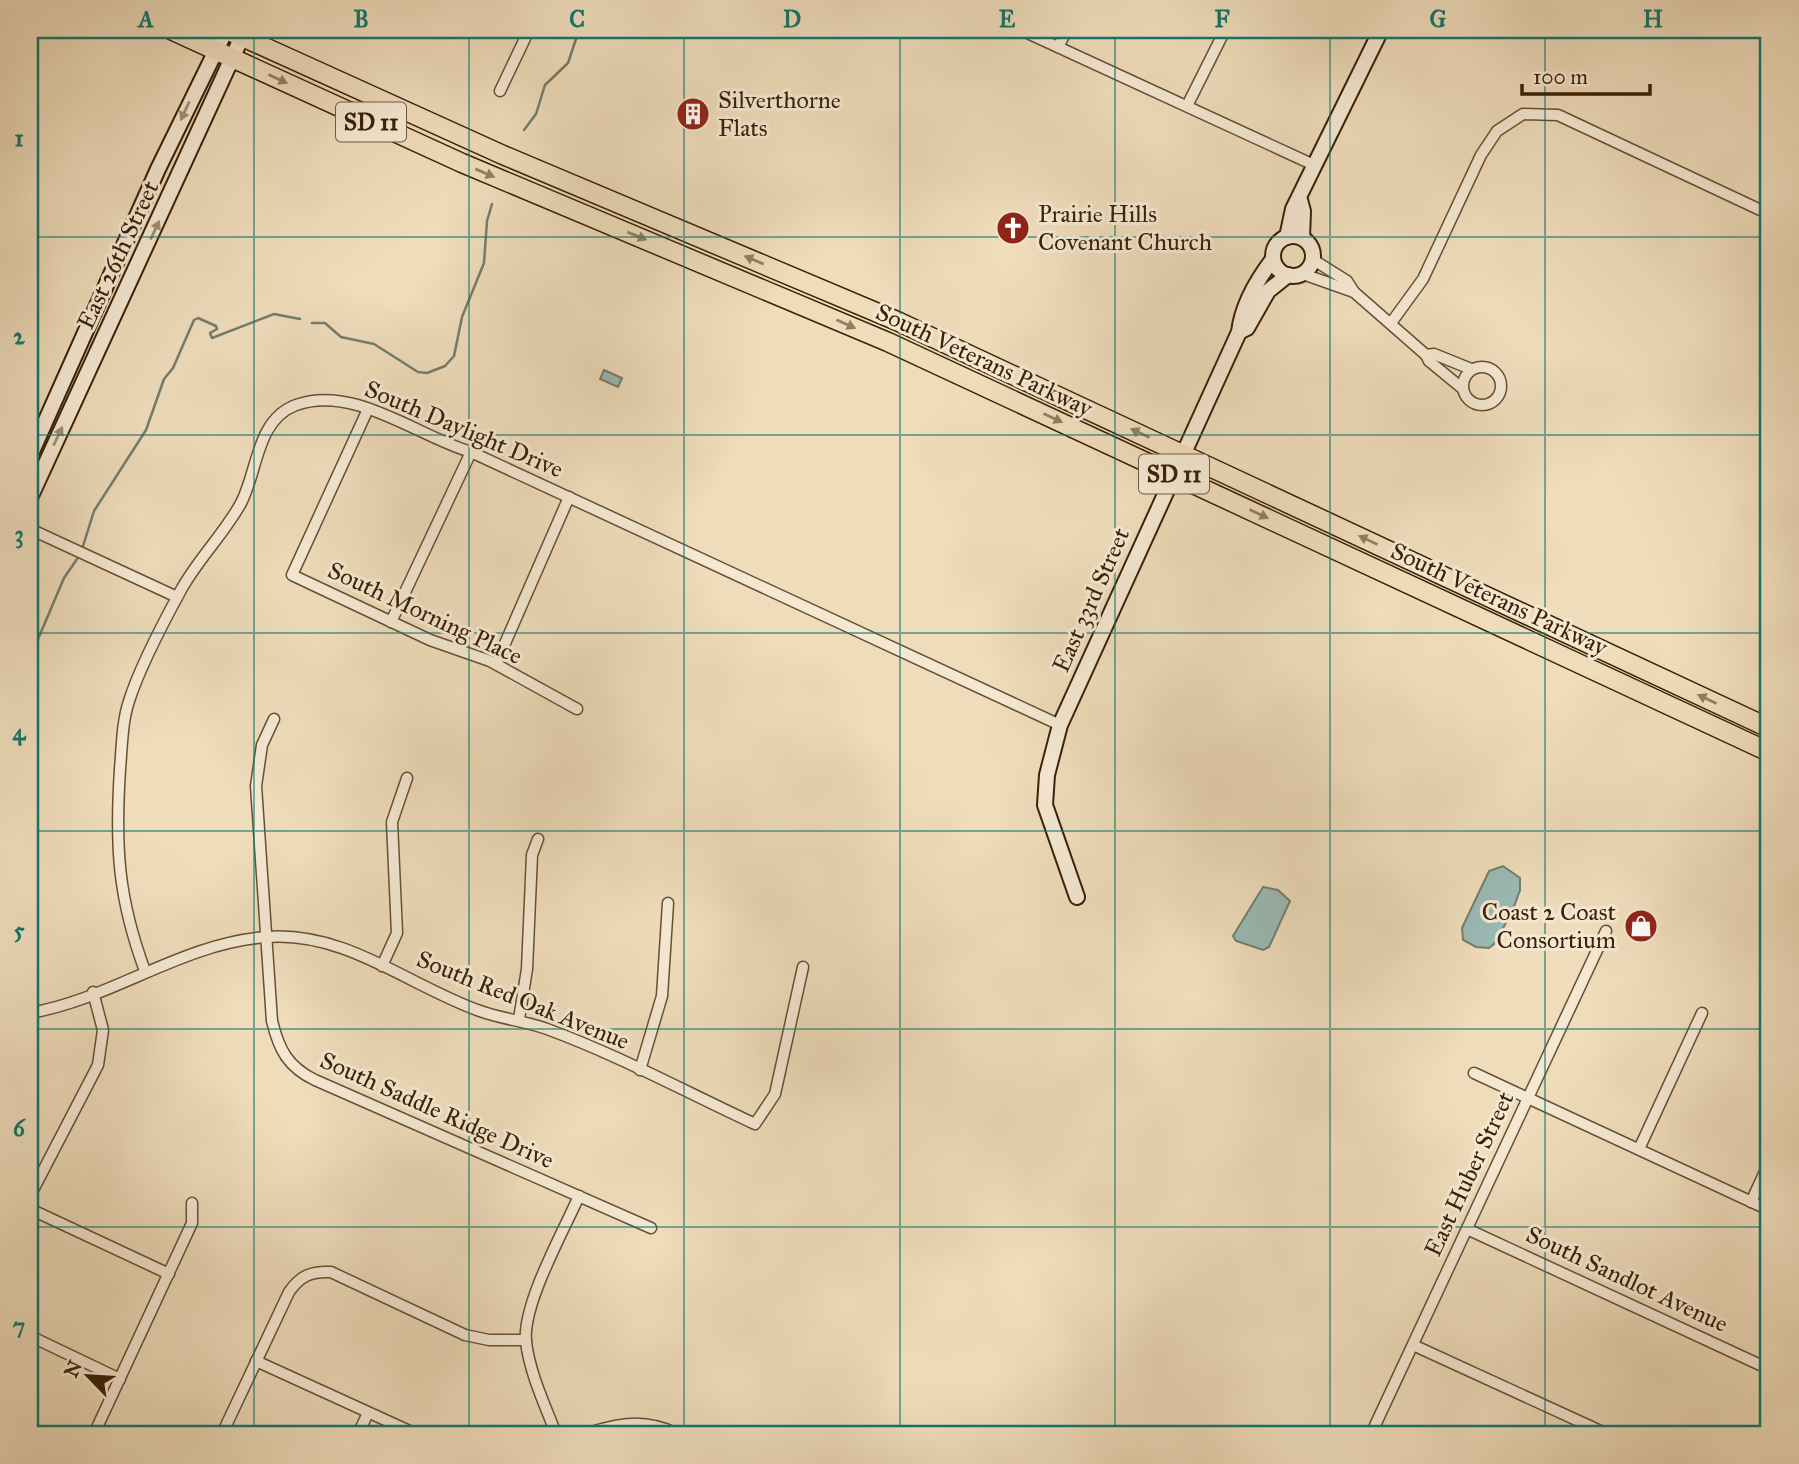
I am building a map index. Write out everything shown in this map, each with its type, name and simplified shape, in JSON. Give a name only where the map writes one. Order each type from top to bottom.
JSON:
[{"type":"highway","name":"South Veterans Parkway","points":[[171,30],[462,163],[888,342],[1769,752]]},
{"type":"highway","name":"South Veterans Parkway","points":[[235,32],[480,145],[897,321],[1769,728]]},
{"type":"street","points":[[500,92],[529,30]]},
{"type":"street","points":[[1021,30],[1316,166]]},
{"type":"street","points":[[1058,47],[1067,30]]},
{"type":"street","points":[[1187,106],[1225,30]]},
{"type":"street","name":"East 33rd Street","points":[[1077,897],[1045,805],[1047,775],[1060,725],[1239,332],[1241,318],[1250,297],[1273,259],[1277,245],[1295,238],[1293,209],[1300,200],[1381,30]]},
{"type":"street","name":"East 26th Street","points":[[30,456],[214,49],[235,32]]},
{"type":"street","name":"East 26th Street","points":[[30,498],[234,59],[235,32]]},
{"type":"street","points":[[1391,323],[1423,279],[1486,147],[1497,131],[1523,114],[1558,115],[1769,214]]},
{"type":"street","points":[[1295,238],[1311,248],[1312,259],[1303,274]]},
{"type":"street","points":[[1273,259],[1279,271],[1288,275],[1303,274],[1354,292]]},
{"type":"street","points":[[1312,259],[1347,281],[1354,292],[1463,389],[1469,400],[1480,405],[1492,402],[1500,393],[1501,380],[1493,370],[1481,366],[1471,369],[1465,377],[1463,389]]},
{"type":"street","name":"East 33rd Street","points":[[1239,332],[1247,328],[1268,291],[1288,275]]},
{"type":"street","points":[[1426,355],[1434,354],[1471,369]]},
{"type":"street","name":"South Daylight Drive","points":[[145,971],[128,924],[118,866],[117,811],[122,740],[133,690],[177,597],[242,503],[265,436],[283,413],[294,406],[319,400],[347,401],[368,409],[471,452],[1060,725]]},
{"type":"street","name":"South Morning Place","points":[[368,409],[292,575],[430,640],[496,664],[577,709]]},
{"type":"street","points":[[391,622],[471,452]]},
{"type":"street","points":[[496,664],[569,497]]},
{"type":"street","points":[[30,529],[177,597]]},
{"type":"street","name":"South Saddle Ridge Drive","points":[[274,719],[262,745],[256,786],[272,1021],[283,1055],[295,1069],[434,1134],[651,1228]]},
{"type":"street","points":[[382,966],[397,933],[392,822],[407,778]]},
{"type":"street","points":[[519,1019],[527,969],[532,855],[538,839]]},
{"type":"street","points":[[640,1070],[662,996],[668,903]]},
{"type":"street","name":"East Huber Street","points":[[1371,1434],[1606,932]]},
{"type":"street","name":"South Red Oak Avenue","points":[[30,1013],[93,992],[208,947],[267,937],[325,941],[480,1011],[519,1019],[640,1070],[755,1124],[775,1094],[803,967]]},
{"type":"street","points":[[30,1196],[98,1065],[103,1030],[93,992]]},
{"type":"street","points":[[1639,1149],[1702,1013]]},
{"type":"street","points":[[1474,1073],[1769,1210]]},
{"type":"street","points":[[1751,1202],[1769,1163]]},
{"type":"street","points":[[556,1434],[531,1367],[526,1340],[528,1312],[579,1196]]},
{"type":"street","points":[[94,1434],[192,1223],[192,1203]]},
{"type":"street","points":[[30,1209],[169,1273]]},
{"type":"street","name":"South Sandlot Avenue","points":[[1467,1229],[1769,1369]]},
{"type":"street","points":[[222,1434],[289,1292],[302,1276],[319,1271],[342,1277],[465,1335],[489,1340],[526,1340]]},
{"type":"street","points":[[30,1336],[120,1378]]},
{"type":"street","points":[[1413,1345],[1607,1434]]},
{"type":"street","points":[[257,1361],[416,1434]]},
{"type":"street","points":[[358,1434],[368,1413]]},
{"type":"street","points":[[584,1434],[630,1422],[659,1426],[678,1434]]},
{"type":"water","points":[[604,370],[622,378],[618,387],[600,379]]},
{"type":"water","points":[[1503,866],[1520,878],[1520,890],[1512,912],[1494,944],[1489,948],[1476,947],[1463,940],[1462,928],[1489,871]]},
{"type":"water","points":[[1263,887],[1278,890],[1290,901],[1269,947],[1263,950],[1236,941],[1233,936]]},
{"type":"waterway","points":[[524,130],[536,114],[545,85],[568,63],[579,30]]},
{"type":"waterway","points":[[312,323],[325,323],[341,337],[374,344],[418,372],[427,373],[445,366],[454,356],[462,317],[484,263],[487,221],[492,204]]},
{"type":"waterway","points":[[83,546],[94,511],[146,430],[164,379],[173,368],[194,320],[198,318],[216,326],[217,329],[210,333],[212,338],[274,314],[300,319]]},
{"type":"waterway","points":[[30,658],[64,578],[77,559]]},
{"type":"place","name":"Silverthorne Flats","points":[[693,114]]},
{"type":"place","name":"Prairie Hills Covenant Church","points":[[1013,228]]},
{"type":"place","name":"Coast 2 Coast Consortium","points":[[1641,926]]}]
